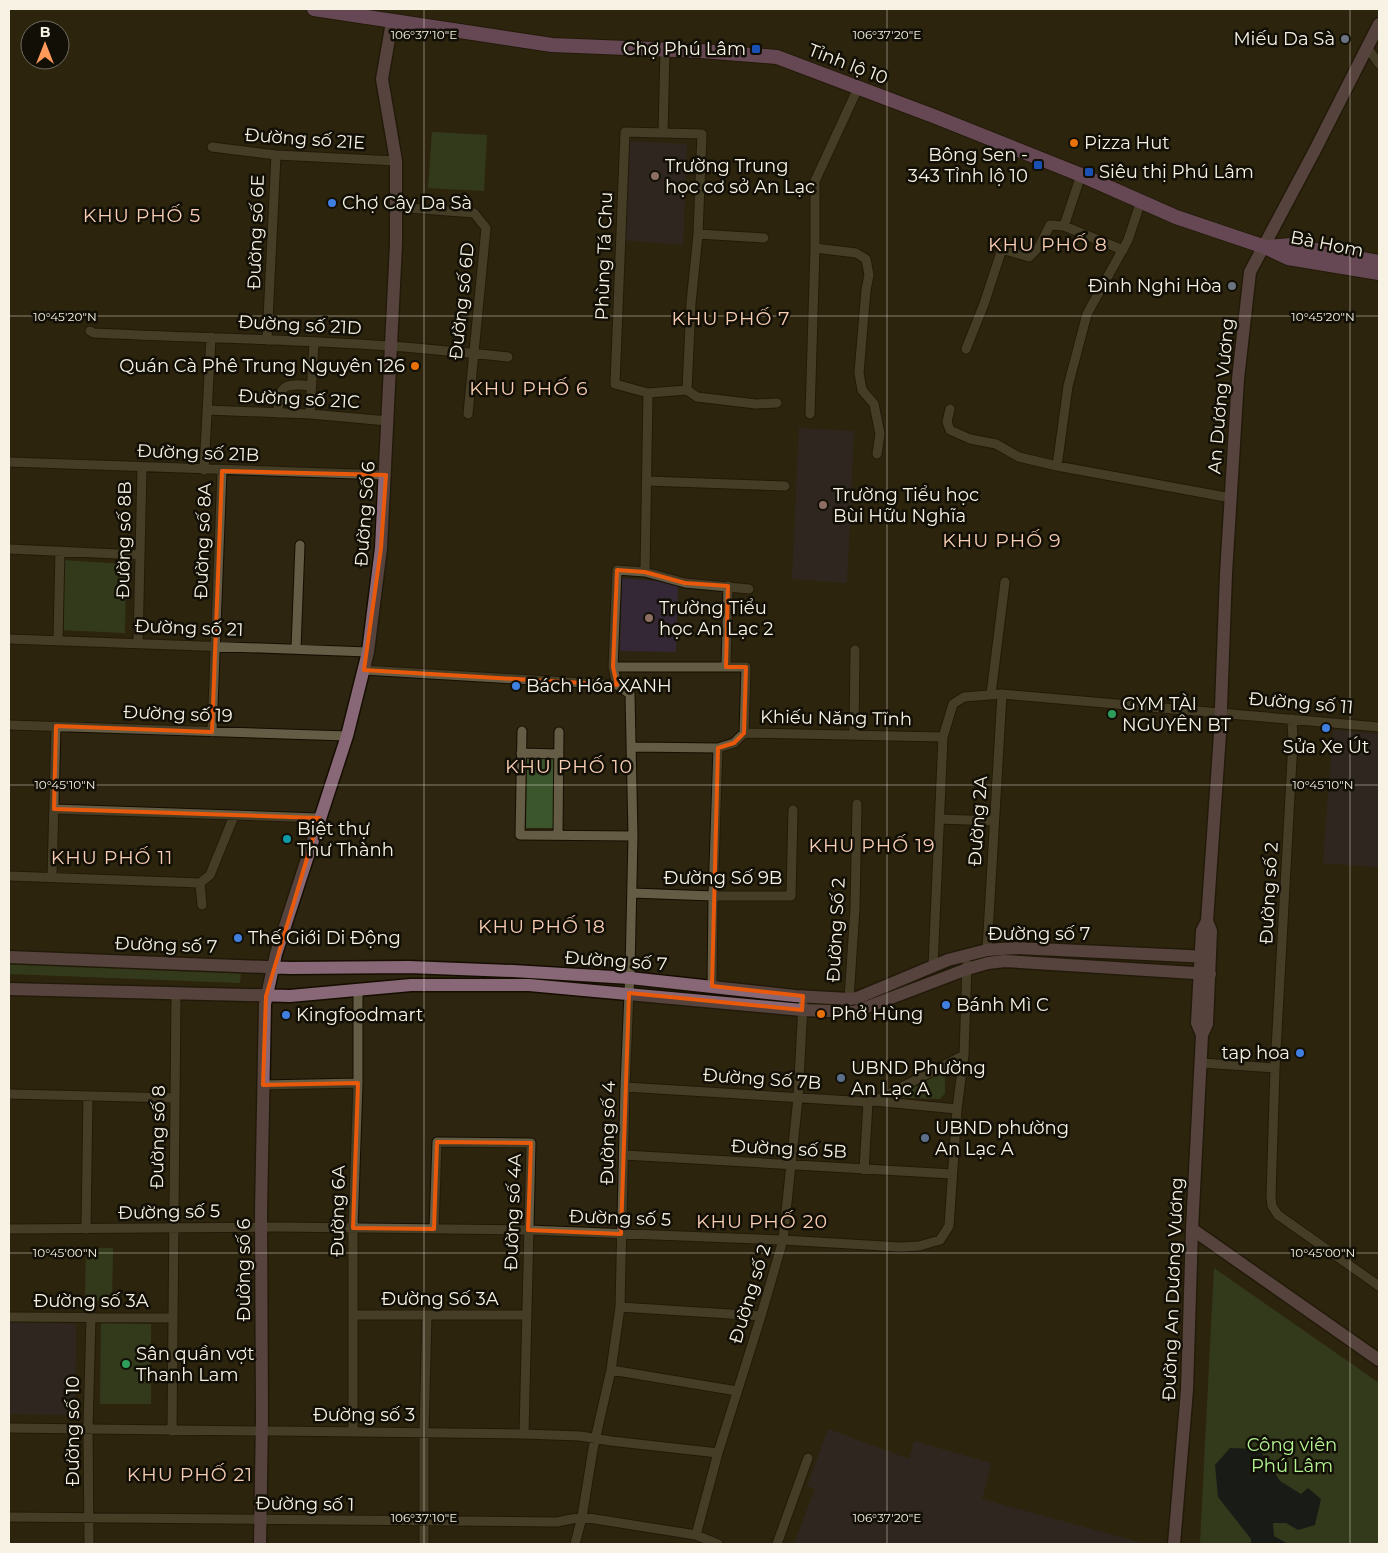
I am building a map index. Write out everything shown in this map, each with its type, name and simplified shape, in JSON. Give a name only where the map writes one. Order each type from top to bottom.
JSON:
[{"type":"main road","points":[[314,9],[331,10],[392,22]]},
{"type":"main road","name":"Tỉnh lộ 10","points":[[392,22],[552,45],[702,50],[777,57],[936,117],[1081,175],[1176,217],[1265,247]]},
{"type":"main road","name":"Đường Số 6","points":[[266,996],[273,967],[319,818],[347,736],[368,652],[381,548],[386,476],[396,244],[396,161],[382,79],[392,22]]},
{"type":"main road","name":"An Dương Vương","points":[[1219,712],[1238,379],[1250,272],[1265,247],[1379,24]]},
{"type":"main road","name":"Bà Hom","points":[[1265,247],[1291,245],[1379,262]]},
{"type":"main road","name":"Bà Hom","points":[[1265,247],[1288,258],[1379,273]]},
{"type":"main road","name":"Đường An Dương Vương","points":[[1174,1544],[1187,1390],[1192,1229],[1202,1063],[1202,1035],[1197,1023],[1205,974],[1205,957],[1211,932],[1207,921],[1220,734],[1219,712]]},
{"type":"main road","name":"Đường số 7","points":[[9,957],[273,967],[409,967],[513,971],[630,978],[849,999],[857,998],[933,966],[987,950],[1014,948],[1205,957]]},
{"type":"main road","name":"Đường số 7","points":[[9,989],[290,996],[411,985],[520,984],[802,1010],[854,1012],[968,969],[988,963],[1005,961],[1205,974]]},
{"type":"main road","name":"Đường số 6","points":[[260,1544],[263,1084],[266,996]]},
{"type":"main road","points":[[1192,1229],[1379,1360]]},
{"type":"street","points":[[1367,47],[1379,64]]},
{"type":"street","points":[[663,133],[665,50]]},
{"type":"street","points":[[810,414],[815,181],[858,88]]},
{"type":"street","name":"Phùng Tá Chu","points":[[625,132],[702,134],[698,234],[691,303],[687,390],[648,392],[615,384],[625,132]]},
{"type":"street","name":"Đường số 21E","points":[[212,147],[276,155],[396,161]]},
{"type":"street","name":"Đường số 6E","points":[[267,340],[276,155]]},
{"type":"street","points":[[1064,226],[1081,175]]},
{"type":"street","points":[[1057,466],[1068,386],[1087,314],[1128,240],[1140,201]]},
{"type":"street","name":"Đường số 6D","points":[[396,206],[474,213],[486,228],[468,414]]},
{"type":"street","points":[[966,349],[984,304],[1002,249],[1029,257],[1040,247],[1050,225],[1064,226],[1122,250]]},
{"type":"street","points":[[698,234],[764,238]]},
{"type":"street","points":[[815,248],[856,253],[866,260],[869,276],[863,317],[859,373],[862,390],[874,404],[880,434],[877,454]]},
{"type":"street","name":"Đường số 21D","points":[[90,331],[94,333],[147,336],[211,337],[391,346],[508,357]]},
{"type":"street","name":"Đường số 8A","points":[[204,470],[211,337]]},
{"type":"street","points":[[310,414],[314,342]]},
{"type":"street","points":[[278,413],[279,397],[284,388],[293,384],[312,386]]},
{"type":"street","points":[[687,390],[697,397],[756,404],[777,403]]},
{"type":"street","points":[[645,572],[648,392]]},
{"type":"street","points":[[950,408],[947,422],[950,430],[970,438],[996,444],[1019,457],[1057,466],[1231,498]]},
{"type":"street","name":"Đường số 21C","points":[[208,410],[310,414],[388,421]]},
{"type":"street","name":"Đường số 21B","points":[[9,462],[386,476]]},
{"type":"street","name":"Đường số 8B","points":[[138,643],[142,468]]},
{"type":"street","name":"Đường số 8A","points":[[212,732],[222,471]]},
{"type":"street","points":[[647,480],[785,486]]},
{"type":"street","points":[[296,648],[300,545]]},
{"type":"street","points":[[9,548],[140,555]]},
{"type":"street","points":[[58,639],[60,551]]},
{"type":"street","points":[[617,685],[613,667],[617,570],[645,572],[685,583],[749,589]]},
{"type":"street","points":[[991,694],[1005,582]]},
{"type":"street","points":[[726,667],[728,586]]},
{"type":"street","name":"Đường số 21","points":[[9,639],[58,639],[368,652]]},
{"type":"street","points":[[854,734],[855,650]]},
{"type":"street","points":[[613,667],[746,667],[744,733]]},
{"type":"street","points":[[364,670],[617,685],[630,694],[632,748]]},
{"type":"street","points":[[933,966],[943,737],[953,704],[964,697],[1002,694],[1219,712]]},
{"type":"street","name":"Đường 2A","points":[[987,950],[1002,694]]},
{"type":"street","name":"Đường số 11","points":[[1219,712],[1379,727]]},
{"type":"street","name":"Đường số 2","points":[[1292,719],[1293,741],[1275,1068],[1272,1206],[1278,1215],[1379,1286]]},
{"type":"street","name":"Đường số 19","points":[[9,725],[347,736]]},
{"type":"street","points":[[52,877],[56,726]]},
{"type":"street","points":[[522,731],[520,835],[633,836]]},
{"type":"street","points":[[558,835],[559,732]]},
{"type":"street","name":"Khiếu Năng Tĩnh","points":[[632,748],[718,748],[734,743],[744,733],[943,737]]},
{"type":"street","name":"Đường số 4","points":[[575,1544],[611,1370],[620,1307],[632,893],[632,748]]},
{"type":"street","points":[[712,986],[718,748]]},
{"type":"street","points":[[521,753],[559,754]]},
{"type":"street","name":"Đường Số 2","points":[[849,999],[855,908],[857,804]]},
{"type":"street","points":[[54,809],[319,818]]},
{"type":"street","name":"Đường Số 9B","points":[[632,893],[791,896],[793,810]]},
{"type":"street","points":[[9,876],[200,883],[210,875],[234,816]]},
{"type":"street","points":[[940,819],[994,821]]},
{"type":"street","points":[[200,883],[202,905]]},
{"type":"street","name":"Đường số 5","points":[[9,1229],[262,1227],[528,1230],[783,1240],[900,1247],[919,1246],[940,1240],[950,1226],[957,1109],[964,1055],[968,969],[966,955]]},
{"type":"street","name":"Đường 6A","points":[[353,1432],[353,1228],[358,1082],[358,990]]},
{"type":"street","name":"Đường số 8","points":[[172,1431],[176,994]]},
{"type":"street","name":"Đường số 2","points":[[696,1536],[718,1453],[783,1240],[798,1098],[803,996]]},
{"type":"street","points":[[864,1170],[871,1102],[964,1055]]},
{"type":"street","points":[[1202,1063],[1275,1068]]},
{"type":"street","points":[[263,1084],[358,1082]]},
{"type":"street","name":"Đường Số 7B","points":[[625,1087],[957,1109]]},
{"type":"street","points":[[9,1094],[175,1098]]},
{"type":"street","points":[[86,1229],[88,1096]]},
{"type":"street","name":"Đường số 4A","points":[[434,1229],[436,1142],[531,1143],[524,1434]]},
{"type":"street","name":"Đường số 5B","points":[[624,1155],[952,1174]]},
{"type":"street","points":[[620,1307],[761,1316]]},
{"type":"street","name":"Đường Số 3A","points":[[353,1315],[526,1315]]},
{"type":"street","points":[[424,1544],[426,1315]]},
{"type":"street","name":"Đường số 3A","points":[[9,1317],[173,1318]]},
{"type":"street","name":"Đường số 10","points":[[89,1544],[88,1428],[91,1317]]},
{"type":"street","points":[[611,1370],[737,1391]]},
{"type":"street","name":"Đường số 3","points":[[9,1428],[524,1434],[596,1438],[718,1453]]},
{"type":"street","points":[[777,1544],[808,1458]]},
{"type":"street","name":"Đường số 1","points":[[9,1517],[424,1522],[557,1522],[582,1517],[696,1536],[718,1544]]},
{"type":"highlighted area","points":[[222,471],[386,475],[381,548],[364,670],[617,685],[613,667],[617,570],[645,572],[685,583],[728,586],[726,667],[746,667],[744,733],[734,743],[718,748],[712,986],[803,996],[802,1010],[629,993],[621,1234],[528,1230],[531,1143],[437,1142],[434,1229],[353,1228],[358,1083],[263,1085],[266,996],[319,818],[54,809],[56,726],[212,732]]},
{"type":"shaded area","name":"Trường Trung học cơ sở An Lạc","points":[[627,141],[687,144],[683,245],[622,240]]},
{"type":"shaded area","name":"Trường Tiểu học Bùi Hữu Nghĩa","points":[[799,428],[854,431],[847,583],[792,579]]},
{"type":"shaded area","name":"Trường Tiểu học An Lạc 2","points":[[622,578],[678,583],[676,652],[620,651]]},
{"type":"shaded area","points":[[1333,730],[1379,734],[1379,867],[1323,863]]},
{"type":"shaded area","points":[[9,1322],[76,1324],[75,1415],[9,1414]]},
{"type":"shaded area","points":[[828,1429],[909,1459],[914,1441],[991,1463],[982,1499],[1146,1544],[794,1544],[815,1489],[807,1486]]},
{"type":"green space","points":[[432,132],[487,135],[484,191],[428,188]]},
{"type":"green space","points":[[61,560],[126,564],[125,633],[60,630]]},
{"type":"green space","points":[[527,759],[554,759],[553,828],[526,828]]},
{"type":"green space","points":[[9,962],[241,972],[240,983],[9,974]]},
{"type":"green space","points":[[941,1069],[945,1072],[945,1093],[940,1099],[890,1097]]},
{"type":"green space","points":[[86,1248],[113,1248],[112,1301],[85,1301]]},
{"type":"green space","name":"Công viên Phú Lâm","points":[[1214,1268],[1379,1383],[1379,1544],[1200,1544]]},
{"type":"green space","name":"Sân quần vợt Thanh Lam","points":[[101,1323],[151,1324],[151,1404],[100,1404]]},
{"type":"water","points":[[1230,1448],[1259,1449],[1280,1481],[1301,1494],[1308,1488],[1321,1499],[1315,1525],[1298,1530],[1286,1523],[1273,1523],[1274,1536],[1288,1544],[1251,1544],[1251,1539],[1218,1497],[1215,1465]]},
{"type":"place","name":"Miếu Da Sà","points":[[1345,39]]},
{"type":"place","name":"Chợ Phú Lâm","points":[[756,49]]},
{"type":"place","name":"Pizza Hut","points":[[1074,143]]},
{"type":"place","name":"Bông Sen - 343 Tỉnh lộ 10","points":[[1038,165]]},
{"type":"place","name":"Siêu thị Phú Lâm","points":[[1089,172]]},
{"type":"place","name":"Trường Trung học cơ sở An Lạc","points":[[655,176]]},
{"type":"place","name":"Chợ Cây Da Sà","points":[[332,203]]},
{"type":"place","name":"Đình Nghi Hòa","points":[[1232,286]]},
{"type":"place","name":"Quán Cà Phê Trung Nguyên 126","points":[[415,366]]},
{"type":"place","name":"Trường Tiểu học Bùi Hữu Nghĩa","points":[[823,505]]},
{"type":"place","name":"Trường Tiểu học An Lạc 2","points":[[649,618]]},
{"type":"place","name":"Bách Hóa XANH","points":[[516,686]]},
{"type":"place","name":"GYM TÀI NGUYÊN BT","points":[[1112,714]]},
{"type":"place","name":"Sửa Xe Út","points":[[1326,728]]},
{"type":"place","name":"Biệt thự Thư Thành","points":[[287,839]]},
{"type":"place","name":"Thế Giới Di Động","points":[[238,938]]},
{"type":"place","name":"Bánh Mì C","points":[[946,1005]]},
{"type":"place","name":"Phở Hùng","points":[[821,1014]]},
{"type":"place","name":"Kingfoodmart","points":[[286,1015]]},
{"type":"place","name":"tap hoa","points":[[1300,1053]]},
{"type":"place","name":"UBND Phường An Lạc A","points":[[841,1078]]},
{"type":"place","name":"UBND phường An Lạc A","points":[[925,1138]]},
{"type":"place","name":"Sân quần vợt Thanh Lam","points":[[126,1364]]},
{"type":"district","name":"KHU PHỐ 5","points":[[142,215]]},
{"type":"district","name":"KHU PHỐ 8","points":[[1048,244]]},
{"type":"district","name":"KHU PHỐ 7","points":[[731,318]]},
{"type":"district","name":"KHU PHỐ 6","points":[[529,388]]},
{"type":"district","name":"KHU PHỐ 9","points":[[1002,540]]},
{"type":"district","name":"KHU PHỐ 10","points":[[569,766]]},
{"type":"district","name":"KHU PHỐ 19","points":[[872,845]]},
{"type":"district","name":"KHU PHỐ 11","points":[[112,857]]},
{"type":"district","name":"KHU PHỐ 18","points":[[542,926]]},
{"type":"district","name":"KHU PHỐ 20","points":[[762,1221]]},
{"type":"district","name":"KHU PHỐ 21","points":[[190,1474]]}]
